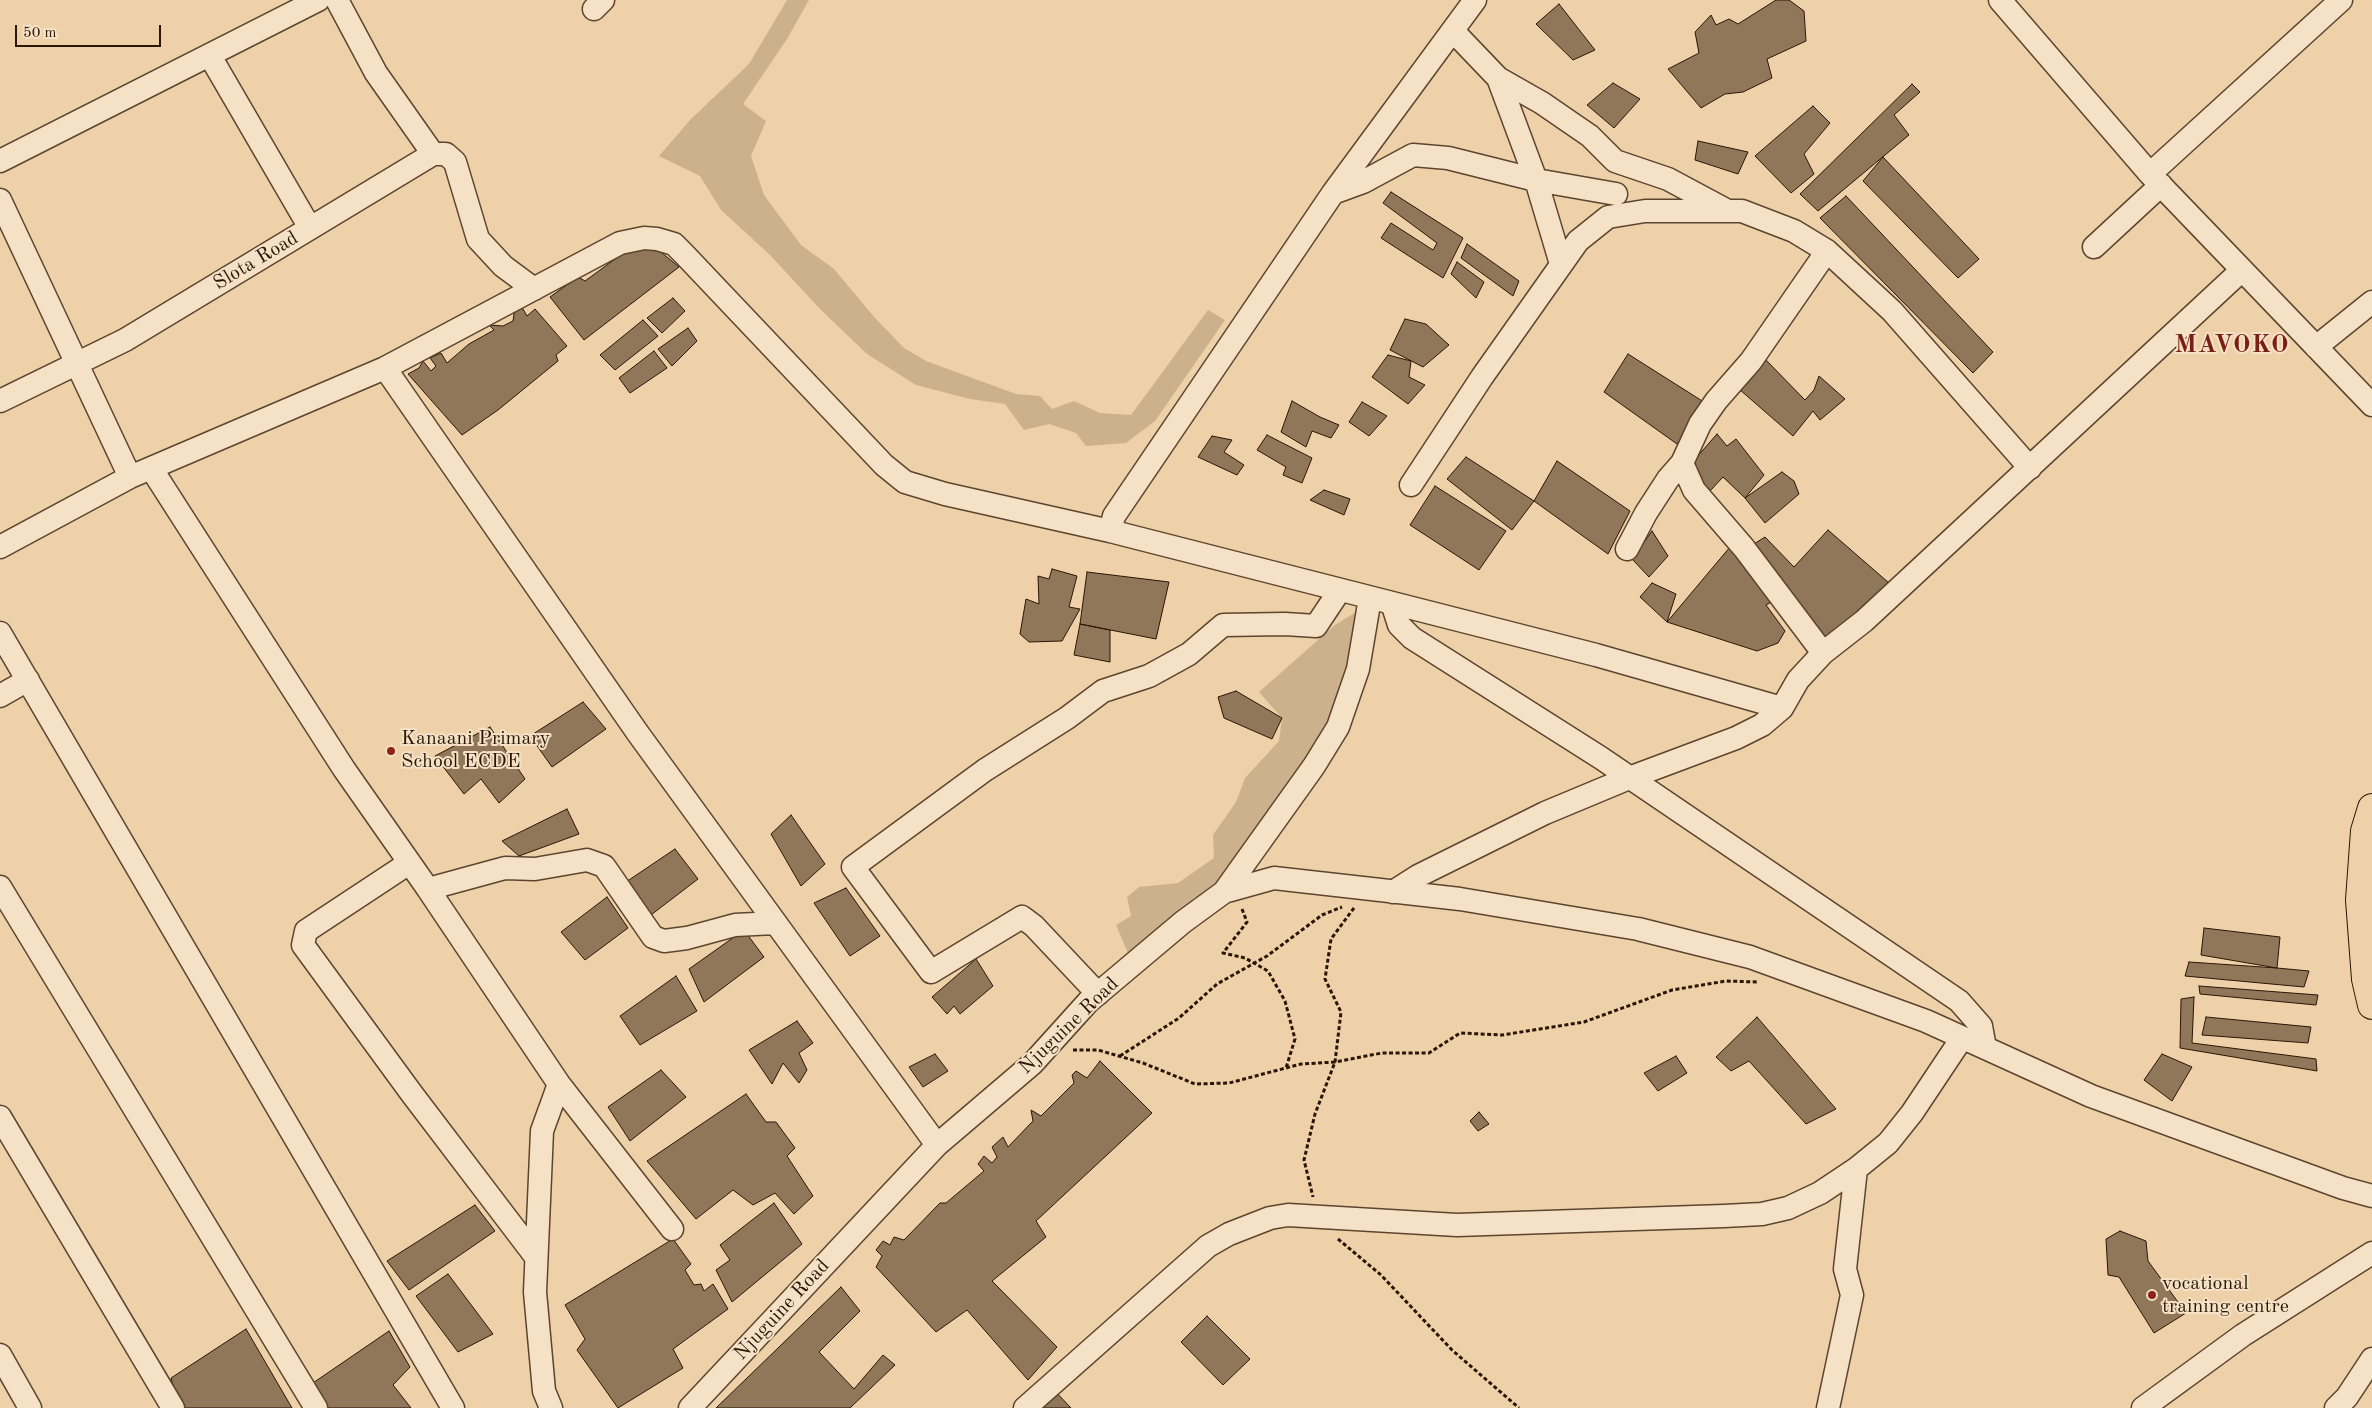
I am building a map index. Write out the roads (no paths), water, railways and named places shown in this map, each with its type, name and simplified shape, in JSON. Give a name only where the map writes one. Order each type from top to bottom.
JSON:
[{"type":"main road","points":[[2372,808],[2365,831],[2360,900],[2366,979],[2372,1005]]},
{"type":"street","points":[[0,161],[318,0]]},
{"type":"street","points":[[337,0],[376,73],[433,154],[446,154],[455,162],[478,239],[503,266],[534,289]]},
{"type":"street","points":[[1110,531],[1114,516],[1333,193],[1475,0]]},
{"type":"street","points":[[2094,247],[2156,180],[2341,0]]},
{"type":"street","points":[[2010,4],[2156,180],[2372,405]]},
{"type":"street","points":[[1453,31],[1498,78],[1542,102],[1590,136],[1615,162],[1668,179],[1728,211]]},
{"type":"street","points":[[210,56],[310,228]]},
{"type":"street","points":[[1498,78],[1536,180],[1561,264]]},
{"type":"street","name":"Slota Road","points":[[0,401],[125,340],[433,154]]},
{"type":"street","points":[[1333,193],[1363,182],[1413,155],[1448,158],[1536,180],[1616,194]]},
{"type":"street","points":[[1608,218],[1625,165]]},
{"type":"street","points":[[0,200],[130,477]]},
{"type":"street","points":[[1411,485],[1482,377],[1578,241],[1608,218],[1645,211],[1742,212],[1794,231],[1827,251],[1892,312],[2030,468]]},
{"type":"street","points":[[0,547],[130,477],[385,368],[620,243],[644,238],[657,239],[674,244],[884,465],[905,482],[945,494],[1110,531],[1392,603],[1596,656],[1782,708]]},
{"type":"street","points":[[1627,549],[1646,513],[1668,479],[1682,463],[1700,424],[1716,401],[1751,361],[1827,251]]},
{"type":"street","points":[[1393,892],[1418,876],[1472,848],[1628,778],[1736,738],[1762,725],[1782,708],[1798,680],[1823,653],[1864,621],[2242,270]]},
{"type":"street","points":[[2316,347],[2372,302]]},
{"type":"street","points":[[385,368],[637,732],[937,1146]]},
{"type":"street","points":[[1682,463],[1694,490],[1744,548],[1823,653]]},
{"type":"street","points":[[151,468],[344,769],[428,888],[559,1084],[672,1229]]},
{"type":"street","points":[[1098,994],[1034,926],[1022,917],[930,972],[853,867],[984,770],[1067,718],[1103,691],[1149,676],[1189,654],[1223,625],[1285,624],[1316,626],[1340,590]]},
{"type":"street","name":"Njuguine Road","points":[[690,1408],[937,1146],[1032,1064],[1098,994],[1183,922],[1229,890],[1314,766],[1338,727],[1358,669],[1370,598]]},
{"type":"street","points":[[1392,603],[1399,625],[1412,638],[1485,682],[1959,1001],[1981,1026],[1985,1048]]},
{"type":"street","points":[[0,634],[453,1408]]},
{"type":"street","points":[[0,696],[28,680]]},
{"type":"street","points":[[428,888],[505,868],[535,869],[588,860],[604,866],[653,936],[664,942],[735,925],[776,923]]},
{"type":"street","points":[[409,863],[306,931],[303,945],[388,1062],[536,1257]]},
{"type":"street","points":[[1229,890],[1274,878],[1364,894],[1393,892],[1460,899],[1638,929],[1750,957],[1926,1022],[2092,1096],[2343,1188],[2372,1196]]},
{"type":"street","points":[[0,887],[316,1408]]},
{"type":"street","points":[[1025,1408],[1208,1246],[1229,1234],[1270,1218],[1288,1215],[1457,1225],[1762,1214],[1788,1208],[1820,1193],[1856,1169],[1888,1143],[1912,1113],[1962,1038]]},
{"type":"street","points":[[551,1408],[544,1392],[535,1292],[542,1131],[559,1084]]},
{"type":"street","points":[[0,1117],[173,1408]]},
{"type":"street","points":[[1828,1408],[1852,1295],[1845,1269],[1856,1169]]},
{"type":"street","points":[[2143,1408],[2243,1334],[2372,1254]]},
{"type":"street","points":[[0,1355],[30,1408]]},
{"type":"street","points":[[2343,1404],[2372,1360]]},
{"type":"place","name":"Kanaani Primary School ECDE","points":[[391,751]]},
{"type":"place","name":"vocational training centre","points":[[2152,1295]]},
{"type":"district","name":"MAVOKO","points":[[2232,345]]}]
